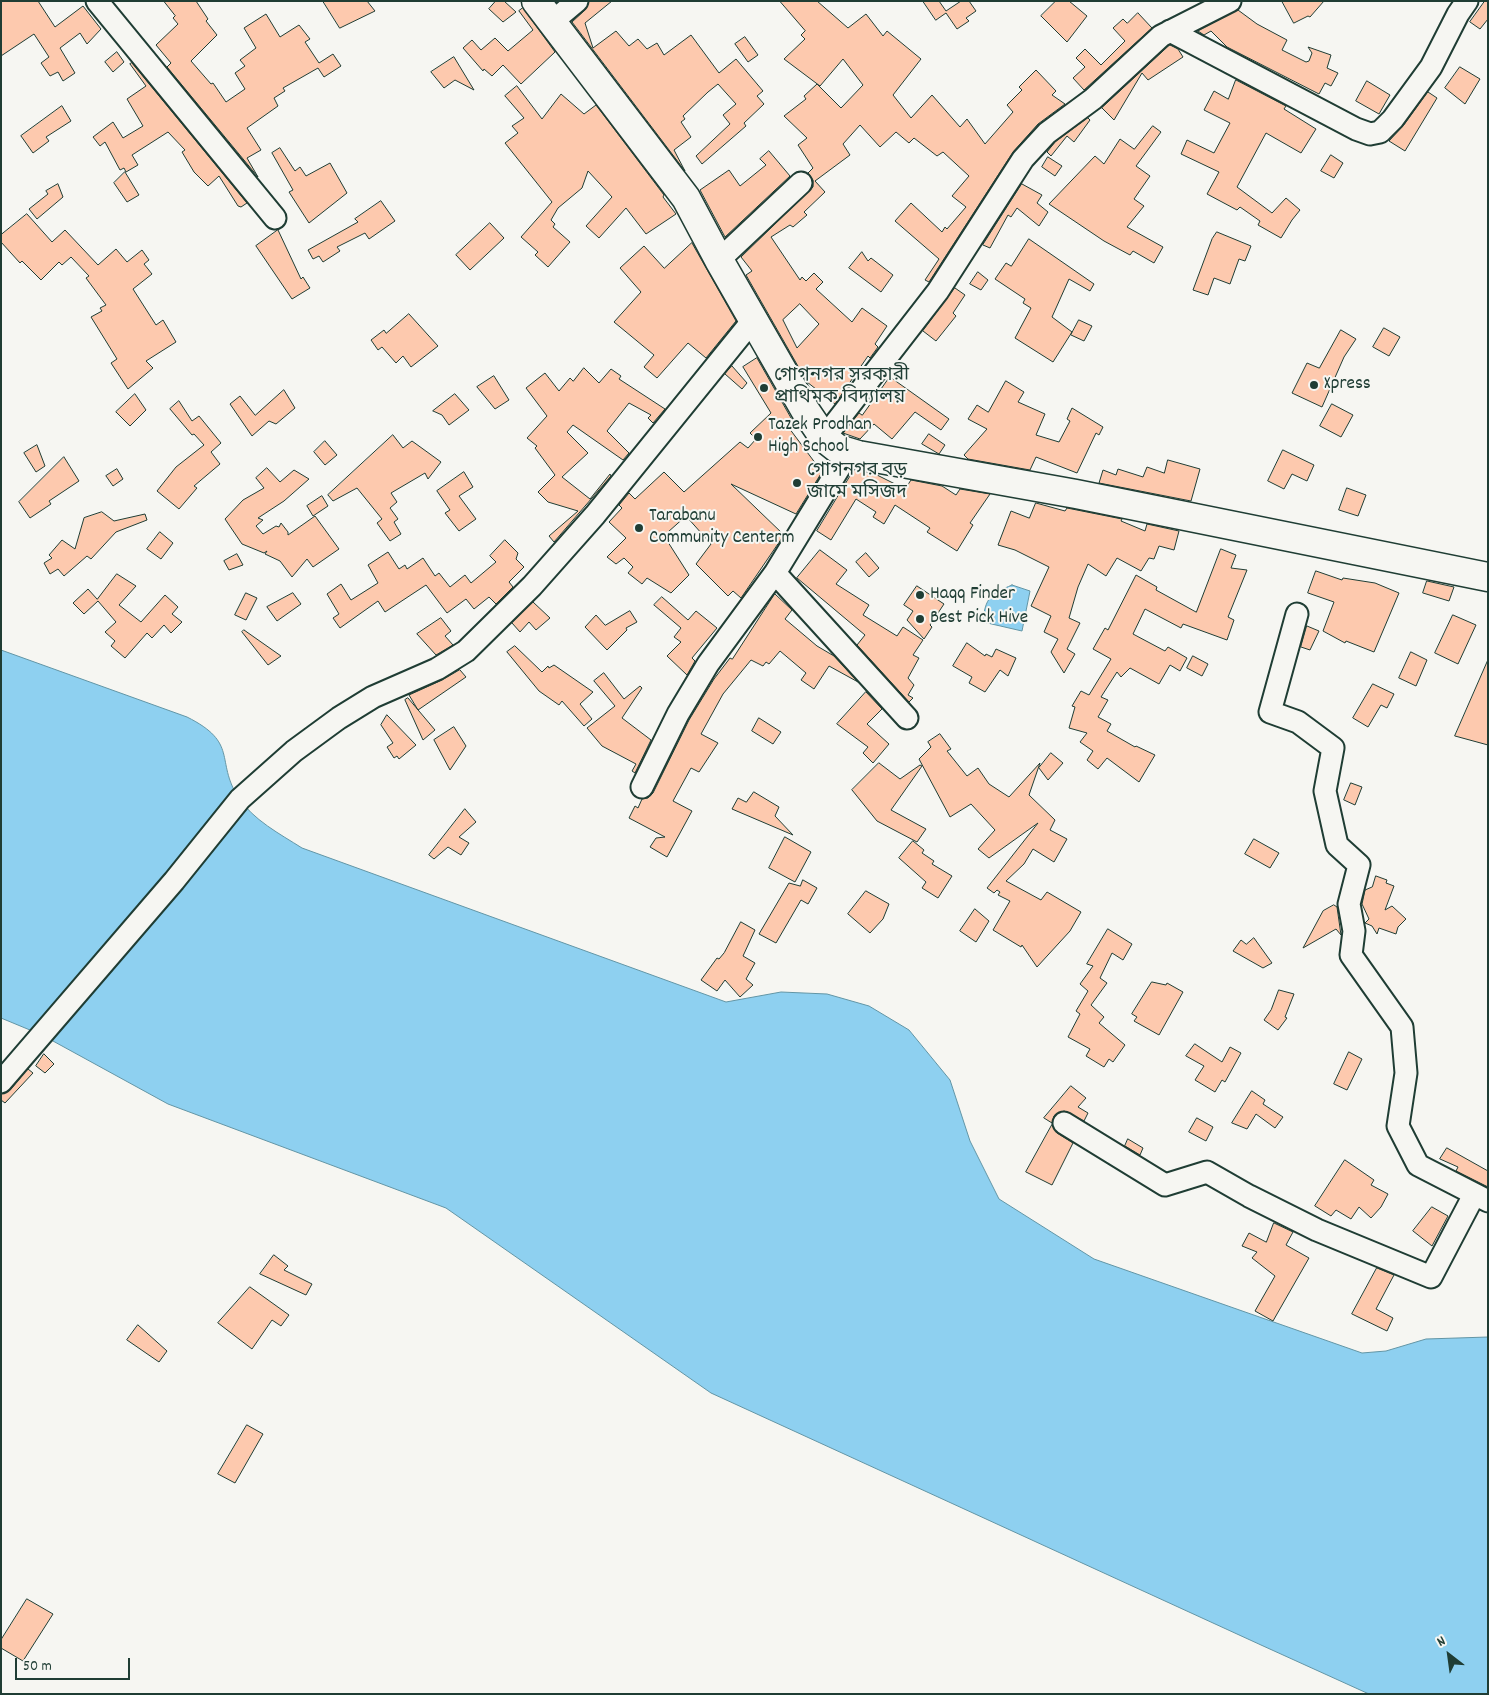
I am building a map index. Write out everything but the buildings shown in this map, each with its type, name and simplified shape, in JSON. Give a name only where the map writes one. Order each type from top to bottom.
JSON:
[{"type":"main road","points":[[544,11],[686,198],[719,260],[805,410],[824,438],[838,449],[935,470],[1076,494],[1488,577]]},
{"type":"street","points":[[97,1],[275,218]]},
{"type":"street","points":[[544,11],[577,1]]},
{"type":"street","points":[[824,438],[938,292],[1023,158],[1047,133],[1093,99],[1161,36],[1230,1]]},
{"type":"street","points":[[1170,30],[1356,129],[1370,134],[1380,132],[1393,119],[1431,67],[1458,14],[1467,1]]},
{"type":"street","points":[[719,260],[801,183]]},
{"type":"street","points":[[1,1082],[174,881],[240,800],[294,751],[339,718],[373,697],[437,669],[466,651],[532,586],[595,515],[753,320]]},
{"type":"street","points":[[642,787],[678,714],[708,664],[775,573],[849,452]]},
{"type":"street","points":[[775,573],[907,718]]},
{"type":"street","points":[[1064,1123],[1165,1185],[1207,1172],[1249,1196],[1317,1230],[1432,1277],[1481,1198],[1418,1165],[1398,1126],[1406,1073],[1402,1027],[1351,955],[1354,931],[1349,904],[1359,864],[1338,846],[1325,791],[1334,748],[1298,722],[1270,712],[1297,614]]},
{"type":"water","points":[[1012,585],[1030,591],[1022,631],[983,622],[985,607],[990,598]]},
{"type":"water","points":[[1,650],[187,717],[203,726],[214,735],[220,744],[231,784],[244,805],[267,826],[302,848],[726,1002],[781,992],[827,994],[869,1006],[909,1030],[950,1080],[970,1141],[999,1199],[1094,1259],[1362,1353],[1386,1351],[1426,1339],[1488,1337],[1488,1694],[1369,1694],[1261,1645],[711,1393],[446,1208],[168,1104],[42,1035],[1,1018]]},
{"type":"place","name":"Xpress","points":[[1314,385]]},
{"type":"place","name":"গোগনগর সরকারী প্রাথিমক বিদ্যালয়","points":[[764,388]]},
{"type":"place","name":"Tazek Prodhan High School","points":[[758,437]]},
{"type":"place","name":"গোগনগর বড় জামে মসিজদ","points":[[797,483]]},
{"type":"place","name":"Tarabanu Community Centerm","points":[[639,528]]},
{"type":"place","name":"Haqq Finder","points":[[920,595]]},
{"type":"place","name":"Best Pick Hive","points":[[920,619]]}]
